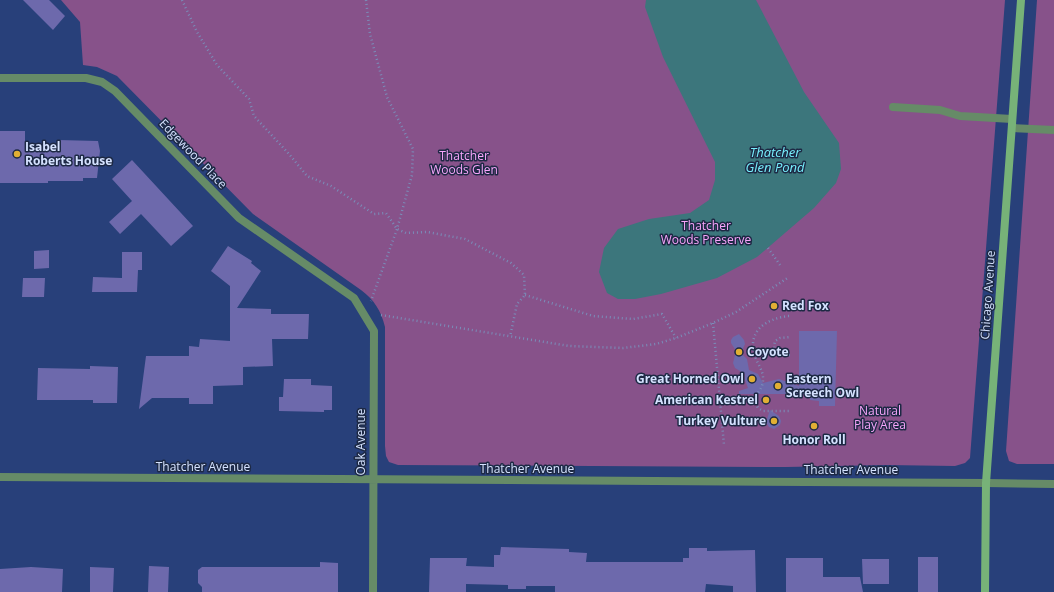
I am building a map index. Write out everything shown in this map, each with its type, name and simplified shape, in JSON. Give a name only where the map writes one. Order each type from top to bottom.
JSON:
[{"type":"main road","name":"Chicago Avenue","points":[[985,592],[986,483],[1021,0]]},
{"type":"street","name":"Edgewood Place","points":[[0,78],[86,78],[102,82],[115,91],[239,218],[354,298]]},
{"type":"street","points":[[892,107],[940,110],[960,116],[1054,130]]},
{"type":"street","name":"Oak Avenue","points":[[354,298],[374,332],[373,592]]},
{"type":"street","name":"Thatcher Avenue","points":[[0,477],[1054,484]]},
{"type":"path","points":[[182,0],[197,32],[216,65],[249,99],[254,116],[307,176],[332,186],[374,214],[386,213],[397,229],[406,233],[427,232],[466,239],[511,263],[520,271],[524,276],[525,294],[517,304],[510,337]]},
{"type":"path","points":[[366,0],[370,34],[387,97],[413,149],[412,175],[397,229],[366,318]]},
{"type":"path","points":[[768,248],[780,265]]},
{"type":"path","points":[[381,315],[569,346],[623,348],[656,344],[676,338],[713,323],[736,312],[789,277]]},
{"type":"path","points":[[525,294],[593,316],[633,319],[662,314],[676,338]]},
{"type":"path","points":[[790,316],[779,317],[766,323],[758,331],[754,340],[754,352],[764,380],[762,386],[756,394],[755,402],[758,408],[763,411],[790,411]]},
{"type":"path","points":[[713,323],[724,445]]},
{"type":"path","points":[[790,337],[780,338],[775,341],[774,346],[775,352],[779,354],[790,354]]},
{"type":"green space","name":"Thatcher Woods Preserve","points":[[61,0],[1005,0],[970,458],[965,463],[955,466],[886,465],[786,467],[398,465],[389,462],[386,456],[385,446],[385,327],[376,306],[361,290],[253,214],[117,76],[97,67],[83,65],[80,22]]},
{"type":"green space","points":[[1037,0],[1054,0],[1054,464],[1017,464],[1009,461],[1006,451]]},
{"type":"water","name":"Thatcher Glen Pond","points":[[646,0],[756,0],[804,92],[839,143],[841,169],[836,183],[814,208],[757,257],[717,278],[661,294],[635,299],[618,299],[607,293],[599,272],[604,248],[618,229],[649,219],[690,213],[709,200],[715,180],[715,162],[663,57],[645,7]]},
{"type":"building","points":[[23,0],[49,0],[65,16],[53,30]]},
{"type":"building","points":[[0,131],[25,131],[25,145],[57,146],[58,140],[98,141],[100,151],[97,178],[83,178],[83,181],[48,181],[48,183],[0,183]]},
{"type":"building","points":[[132,160],[193,226],[171,246],[141,214],[120,234],[109,222],[132,201],[112,179]]},
{"type":"building","points":[[228,246],[252,261],[251,263],[261,271],[237,308],[271,309],[271,314],[309,314],[308,339],[272,339],[273,366],[243,367],[243,385],[213,386],[213,404],[189,404],[189,398],[152,398],[139,409],[146,356],[189,356],[189,346],[199,347],[200,339],[230,341],[230,286],[211,271]]},
{"type":"building","points":[[49,250],[49,268],[34,269],[34,251]]},
{"type":"building","points":[[122,252],[142,252],[142,270],[138,270],[137,292],[92,292],[93,277],[122,278]]},
{"type":"building","points":[[23,278],[45,278],[44,297],[22,297]]},
{"type":"building","points":[[799,331],[837,331],[835,406],[819,406],[819,401],[810,400],[810,394],[739,394],[739,391],[748,388],[745,380],[745,374],[735,368],[733,363],[736,351],[731,343],[733,337],[739,334],[744,340],[745,344],[741,353],[747,359],[749,370],[758,374],[763,383],[779,379],[799,386]]},
{"type":"building","points":[[90,366],[118,367],[117,403],[93,403],[93,400],[37,400],[38,368],[90,369]]},
{"type":"building","points":[[284,379],[311,379],[311,385],[332,386],[332,410],[324,410],[324,412],[279,411],[279,397],[283,397]]},
{"type":"building","name":"Turkey Vulture","points":[[770,410],[779,416],[781,421],[780,425],[774,429],[769,427],[766,422]]},
{"type":"building","points":[[501,547],[569,549],[569,552],[587,553],[586,562],[683,562],[683,558],[689,558],[689,548],[707,548],[707,551],[755,550],[756,592],[733,592],[733,586],[706,584],[705,592],[555,592],[555,586],[526,586],[526,589],[508,589],[508,585],[466,584],[466,592],[429,592],[430,558],[467,558],[466,566],[494,567],[494,555],[500,555]]},
{"type":"building","points":[[918,557],[938,557],[938,592],[918,592]]},
{"type":"building","points":[[786,558],[823,558],[823,577],[860,577],[863,592],[786,592]]},
{"type":"building","points":[[862,559],[889,559],[889,584],[863,584]]},
{"type":"building","points":[[320,562],[338,563],[338,592],[202,592],[202,587],[198,583],[198,570],[202,567],[320,567]]},
{"type":"building","points":[[149,566],[169,567],[168,592],[148,592]]},
{"type":"building","points":[[31,567],[63,569],[62,592],[0,592],[0,569]]},
{"type":"building","points":[[90,567],[114,568],[113,592],[90,592]]},
{"type":"place","name":"Isabel Roberts House","points":[[17,154]]},
{"type":"place","name":"Red Fox","points":[[774,306]]},
{"type":"place","name":"Coyote","points":[[739,352]]},
{"type":"place","name":"Great Horned Owl","points":[[752,379]]},
{"type":"place","name":"Eastern Screech Owl","points":[[778,386]]},
{"type":"place","name":"American Kestrel","points":[[766,400]]},
{"type":"place","name":"Turkey Vulture","points":[[774,421]]},
{"type":"place","name":"Honor Roll","points":[[814,426]]},
{"type":"park label","name":"Thatcher Woods Glen","points":[[464,163]]},
{"type":"park label","name":"Natural Play Area","points":[[880,418]]}]
